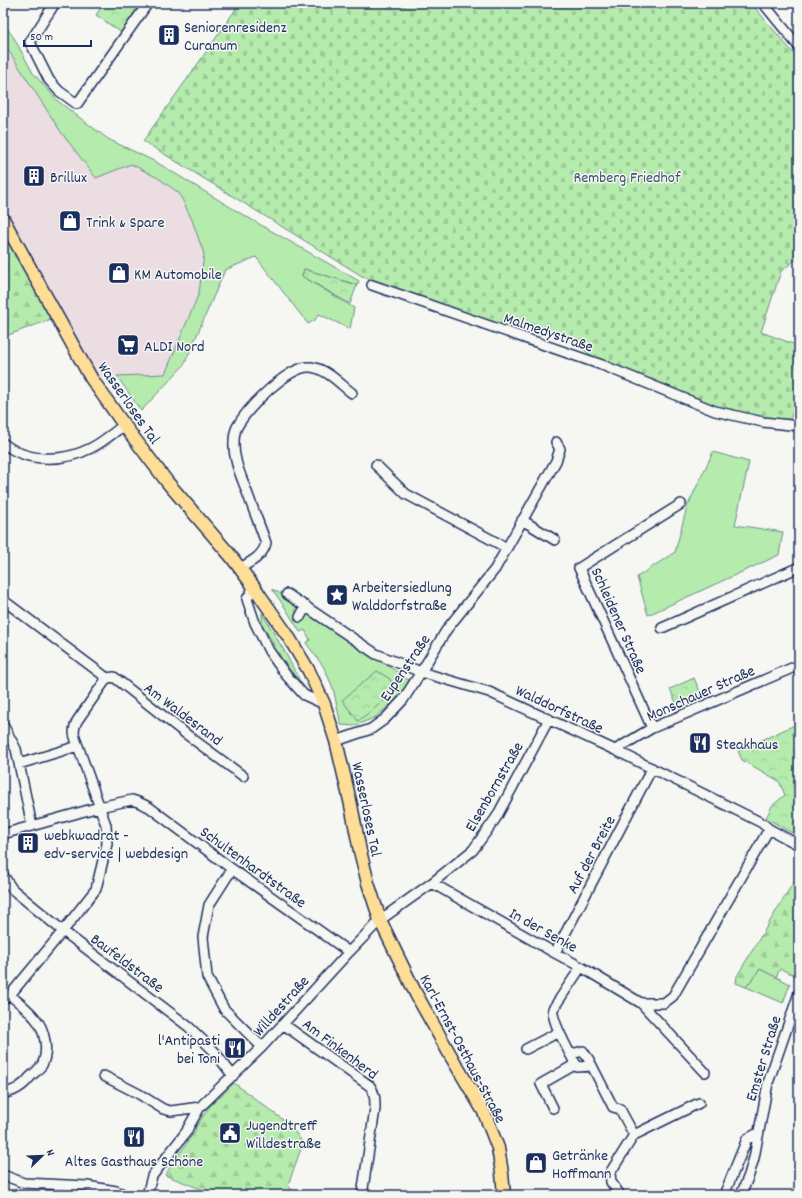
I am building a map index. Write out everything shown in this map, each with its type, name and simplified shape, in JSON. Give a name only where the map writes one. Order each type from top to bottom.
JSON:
[{"type":"main road","name":"Wasserloses Tal","points":[[3,219],[91,378],[168,483],[240,568],[288,636],[309,671],[324,704],[336,741],[360,851],[368,883],[380,920]]},
{"type":"main road","name":"Karl-Ernst-Osthaus-Straße","points":[[380,920],[416,994],[486,1116],[498,1148],[504,1195]]},
{"type":"street","points":[[55,3],[30,42],[49,80],[59,91],[77,104],[148,3]]},
{"type":"street","points":[[763,3],[799,47]]},
{"type":"street","name":"Malmedystraße","points":[[372,285],[602,365],[715,411],[763,422],[799,426]]},
{"type":"street","points":[[240,568],[259,556],[265,549],[266,544],[234,452],[236,428],[245,415],[279,381],[292,372],[300,369],[310,367],[322,371],[330,375],[352,394]]},
{"type":"street","points":[[3,444],[18,453],[32,457],[64,457],[75,455],[92,448],[124,425]]},
{"type":"street","name":"Eupenstraße","points":[[336,741],[371,729],[385,719],[403,700],[447,629],[495,569],[556,461],[560,449],[556,442]]},
{"type":"street","points":[[376,466],[406,494],[507,548]]},
{"type":"street","name":"Schleidener Straße","points":[[652,728],[578,568],[681,504]]},
{"type":"street","points":[[522,520],[555,540]]},
{"type":"street","points":[[662,628],[799,568]]},
{"type":"street","points":[[254,587],[247,599],[255,623],[269,651],[286,675],[304,695],[324,704]]},
{"type":"street","name":"Walddorfstraße","points":[[287,594],[376,654],[421,672],[489,692],[549,719],[762,823],[769,829],[799,845]]},
{"type":"street","name":"Am Waldesrand","points":[[3,600],[107,678],[114,677],[186,734],[243,776]]},
{"type":"street","points":[[300,617],[306,606]]},
{"type":"street","name":"Monschauer Straße","points":[[615,750],[652,728],[799,665]]},
{"type":"street","points":[[3,1093],[16,1090],[24,1084],[42,1064],[46,1051],[41,1027],[35,1018],[6,997],[63,931],[96,889],[107,844],[106,825],[74,734],[74,728],[77,721],[107,678]]},
{"type":"street","name":"Elsenbornstraße","points":[[380,920],[432,883],[473,850],[496,818],[549,719]]},
{"type":"street","points":[[3,725],[16,749],[32,826]]},
{"type":"street","points":[[19,764],[78,746]]},
{"type":"street","name":"Auf der Breite","points":[[554,953],[652,768]]},
{"type":"street","name":"Schultenhardtstraße","points":[[3,834],[99,807],[132,800],[138,802],[149,807],[232,869],[349,952]]},
{"type":"street","points":[[641,1003],[664,1003],[673,996],[769,829]]},
{"type":"street","points":[[232,869],[209,905],[203,937],[207,977],[224,1009],[262,1047]]},
{"type":"street","name":"Baufeldstraße","points":[[3,875],[12,889],[63,931],[189,1028],[214,1050],[233,1076]]},
{"type":"street","name":"In der Senke","points":[[432,883],[581,967],[641,1003],[705,1072]]},
{"type":"street","name":"Willdestraße","points":[[147,1195],[152,1176],[187,1131],[200,1107],[262,1047],[380,920]]},
{"type":"street","points":[[581,967],[553,1009],[552,1013],[559,1032],[577,1067],[592,1066]]},
{"type":"street","name":"Emster Straße","points":[[741,1195],[754,1158],[768,1083],[799,993]]},
{"type":"street","name":"Am Finkenherd","points":[[283,1024],[370,1086],[374,1091],[376,1098],[375,1108],[362,1195]]},
{"type":"street","points":[[526,1049],[559,1032]]},
{"type":"street","points":[[571,1054],[583,1051],[614,1107],[620,1109],[634,1135]]},
{"type":"street","points":[[553,1108],[541,1084],[576,1064]]},
{"type":"street","points":[[104,1076],[139,1094],[163,1109],[171,1111],[200,1107]]},
{"type":"street","points":[[620,1195],[610,1182],[610,1173],[634,1135],[700,1103]]},
{"type":"street","points":[[724,1195],[747,1139],[758,1133]]},
{"type":"street","points":[[3,1175],[24,1183],[88,1186],[116,1191],[126,1195]]},
{"type":"shaded area","points":[[3,42],[61,132],[131,164],[158,178],[179,193],[192,220],[204,254],[199,293],[165,374],[91,378],[3,219]]},
{"type":"green space","points":[[104,3],[142,4],[122,33],[96,15]]},
{"type":"green space","name":"Remberg Friedhof","points":[[240,3],[751,3],[799,60],[799,257],[781,271],[761,332],[799,346],[799,396],[788,424],[715,411],[602,364],[572,340],[534,325],[514,333],[362,276],[143,141]]},
{"type":"green space","points":[[3,23],[14,38],[33,73],[59,102],[108,139],[156,162],[240,213],[359,281],[357,285],[304,269],[302,276],[354,308],[350,329],[319,314],[315,320],[308,324],[256,257],[225,270],[184,365],[141,411],[117,376],[165,374],[199,293],[204,254],[192,220],[179,193],[158,178],[131,164],[96,178],[61,132],[3,42]]},
{"type":"green space","points":[[3,219],[57,317],[3,337]]},
{"type":"green space","points":[[304,269],[357,285],[350,304],[302,276]]},
{"type":"green space","points":[[713,452],[749,462],[735,525],[783,532],[779,555],[648,615],[637,577],[675,552],[687,507]]},
{"type":"green space","points":[[272,589],[297,603],[295,616],[300,620],[306,614],[311,614],[409,680],[399,697],[376,717],[354,726],[341,725],[333,688],[323,666],[306,643],[310,640],[305,630],[300,632]]},
{"type":"green space","points":[[262,613],[302,685],[282,659],[262,624]]},
{"type":"green space","points":[[377,671],[390,679],[394,693],[358,721],[342,700]]},
{"type":"green space","points":[[694,678],[701,694],[677,705],[670,689]]},
{"type":"green space","points":[[799,723],[799,837],[766,818],[772,806],[785,795],[779,781],[742,760],[738,751]]},
{"type":"green space","points":[[799,877],[799,966],[795,975],[780,969],[776,977],[760,969],[746,987],[736,983],[737,976],[793,883]]},
{"type":"green space","points":[[760,969],[790,984],[783,1003],[746,987]]},
{"type":"green space","points":[[234,1083],[290,1125],[303,1143],[288,1185],[296,1195],[216,1195],[165,1175],[195,1131],[209,1107]]},
{"type":"place","name":"Seniorenresidenz Curanum","points":[[169,35]]},
{"type":"place","name":"Brillux","points":[[34,176]]},
{"type":"place","name":"Trink & Spare","points":[[70,221]]},
{"type":"place","name":"KM Automobile","points":[[119,273]]},
{"type":"place","name":"ALDI Nord","points":[[128,345]]},
{"type":"place","name":"Arbeitersiedlung Walddorfstraße","points":[[337,595]]},
{"type":"place","name":"Steakhaus","points":[[700,743]]},
{"type":"place","name":"webkwadrat - edv-service | webdesign","points":[[28,843]]},
{"type":"place","name":"l'Antipasti bei Toni","points":[[235,1048]]},
{"type":"place","name":"Jugendtreff Willdestraße","points":[[230,1133]]},
{"type":"place","name":"Altes Gasthaus Schöne","points":[[134,1137]]},
{"type":"place","name":"Getränke Hoffmann","points":[[536,1163]]}]
